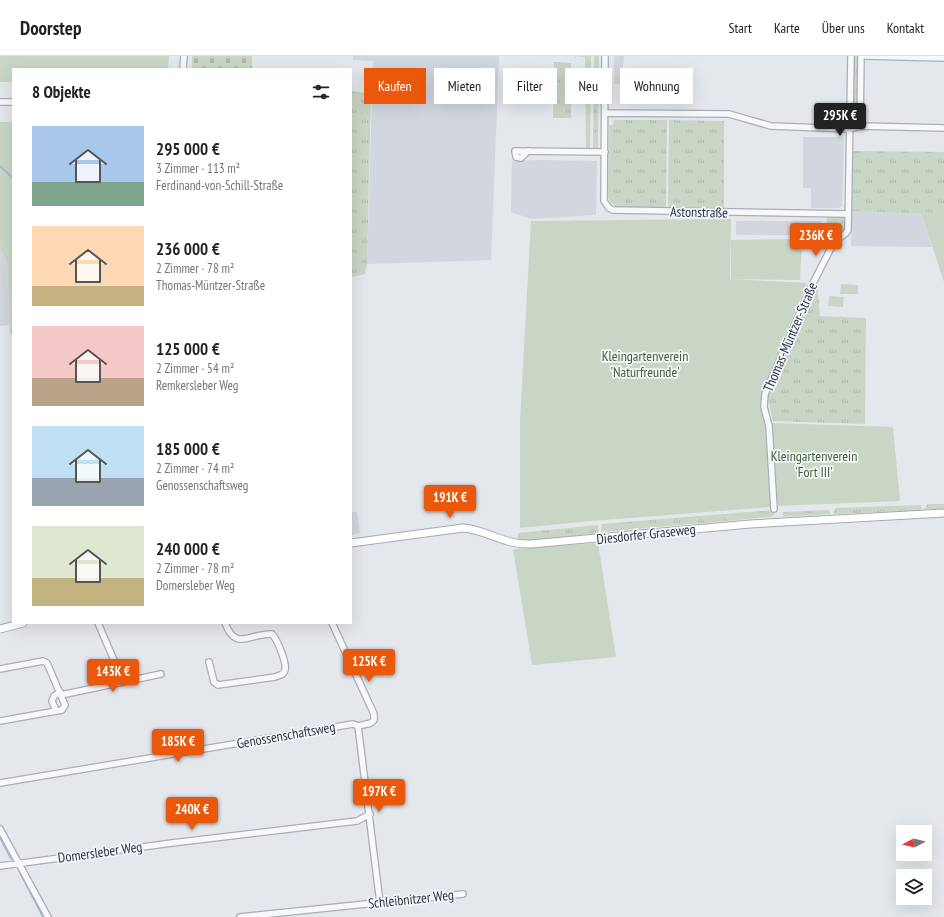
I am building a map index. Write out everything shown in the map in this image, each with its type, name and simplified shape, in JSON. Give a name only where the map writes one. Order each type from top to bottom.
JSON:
[{"type":"main road","name":"Diesdorfer Graseweg","points":[[352,543],[463,528],[480,532],[511,543],[531,544],[750,524],[944,513]]},
{"type":"main road","points":[[0,628],[18,624]]},
{"type":"street","points":[[183,68],[184,56]]},
{"type":"street","name":"Astonstraße","points":[[605,56],[604,202],[609,208],[613,210],[848,214]]},
{"type":"street","name":"Thomas-Müntzer-Straße","points":[[774,509],[769,426],[764,407],[766,394],[809,291],[825,258],[835,240],[848,232],[851,56]]},
{"type":"street","points":[[860,126],[861,56]]},
{"type":"street","points":[[866,56],[944,58]]},
{"type":"street","points":[[0,102],[12,102]]},
{"type":"street","points":[[605,113],[729,114],[771,126],[850,129],[860,126],[944,128]]},
{"type":"street","points":[[528,151],[604,152]]},
{"type":"street","points":[[98,624],[123,681]]},
{"type":"street","points":[[209,662],[214,682],[218,685],[275,677],[282,675],[284,672],[285,663],[272,634],[242,640],[235,639],[229,633],[225,624]]},
{"type":"street","points":[[332,624],[374,714],[374,720],[371,724],[358,726],[380,903]]},
{"type":"street","points":[[0,669],[43,661],[47,663],[65,705],[62,710],[0,721]]},
{"type":"street","points":[[56,711],[52,701],[54,696],[61,693],[161,674]]},
{"type":"street","name":"Genossenschaftsweg","points":[[0,783],[353,724],[358,726]]},
{"type":"street","name":"Domersleber Weg","points":[[0,866],[164,844],[357,821],[370,814]]},
{"type":"street","points":[[0,829],[48,917]]},
{"type":"street","name":"Schleibnitzer Weg","points":[[240,917],[464,894]]},
{"type":"shaded area","points":[[353,56],[499,56],[491,260],[367,264],[372,104],[426,104],[426,68],[373,68],[373,61],[353,60]]},
{"type":"shaded area","points":[[614,56],[624,56],[623,68],[620,68],[620,84],[614,84]]},
{"type":"shaded area","points":[[803,137],[844,137],[842,206],[839,208],[811,208],[811,188],[803,188]]},
{"type":"shaded area","points":[[512,161],[597,161],[596,215],[531,219],[511,212]]},
{"type":"shaded area","points":[[852,211],[921,212],[932,247],[851,246]]},
{"type":"shaded area","points":[[736,221],[821,221],[821,235],[736,235]]},
{"type":"shaded area","points":[[0,247],[7,262],[9,325],[0,326]]},
{"type":"shaded area","points":[[352,512],[357,512],[360,533],[352,535]]},
{"type":"green space","points":[[0,56],[169,56],[168,68],[12,68],[12,82],[0,82]]},
{"type":"green space","points":[[192,56],[252,56],[252,68],[192,68]]},
{"type":"green space","points":[[577,56],[591,56],[591,68],[585,68],[585,57]]},
{"type":"green space","points":[[594,56],[599,56],[599,68],[594,68]]},
{"type":"green space","points":[[853,56],[860,56],[858,121],[852,121]]},
{"type":"green space","points":[[554,62],[571,63],[571,68],[565,68],[565,104],[571,104],[571,118],[553,118],[553,104],[557,104],[557,68],[554,68]]},
{"type":"green space","points":[[352,91],[364,93],[364,104],[371,104],[367,264],[365,274],[352,277]]},
{"type":"green space","points":[[586,104],[590,104],[590,148],[586,148]]},
{"type":"green space","points":[[593,104],[598,104],[598,148],[593,148]]},
{"type":"green space","points":[[614,120],[667,120],[666,207],[617,207],[610,202],[608,197],[609,125],[613,125]]},
{"type":"green space","points":[[669,120],[724,121],[724,208],[668,207]]},
{"type":"green space","points":[[0,122],[12,122],[12,335],[10,335],[7,262],[0,247]]},
{"type":"green space","points":[[853,151],[944,152],[944,214],[852,211]]},
{"type":"green space","points":[[921,212],[944,214],[944,282]]},
{"type":"green space","points":[[827,216],[840,216],[846,219],[846,231],[839,236],[826,236]]},
{"type":"green space","name":"Kleingartenverein 'Naturfreunde'","points":[[731,219],[730,279],[807,283],[762,392],[760,407],[765,422],[771,507],[520,528],[520,421],[531,221]]},
{"type":"green space","points":[[802,239],[800,280],[731,279],[731,240]]},
{"type":"green space","points":[[817,280],[820,316],[866,318],[865,424],[773,421],[768,400],[766,399]]},
{"type":"green space","points":[[841,284],[858,285],[858,294],[840,294]]},
{"type":"green space","points":[[829,296],[844,297],[843,307],[828,306]]},
{"type":"green space","name":"Kleingartenverein 'Fort III'","points":[[771,423],[893,427],[900,501],[776,506]]},
{"type":"green space","points":[[927,504],[944,504],[944,509],[925,509]]},
{"type":"green space","points":[[921,505],[921,510],[834,514],[835,508]]},
{"type":"green space","points":[[773,510],[774,515],[771,517],[601,532],[602,524]]},
{"type":"green space","points":[[830,511],[830,514],[783,517],[783,512]]},
{"type":"green space","points":[[598,525],[599,533],[521,542],[518,540],[518,533]]},
{"type":"green space","points":[[598,543],[616,657],[532,665],[513,549]]},
{"type":"waterway","points":[[0,166],[12,177]]},
{"type":"waterway","points":[[0,838],[11,859]]},
{"type":"waterway","points":[[19,871],[43,917]]}]
